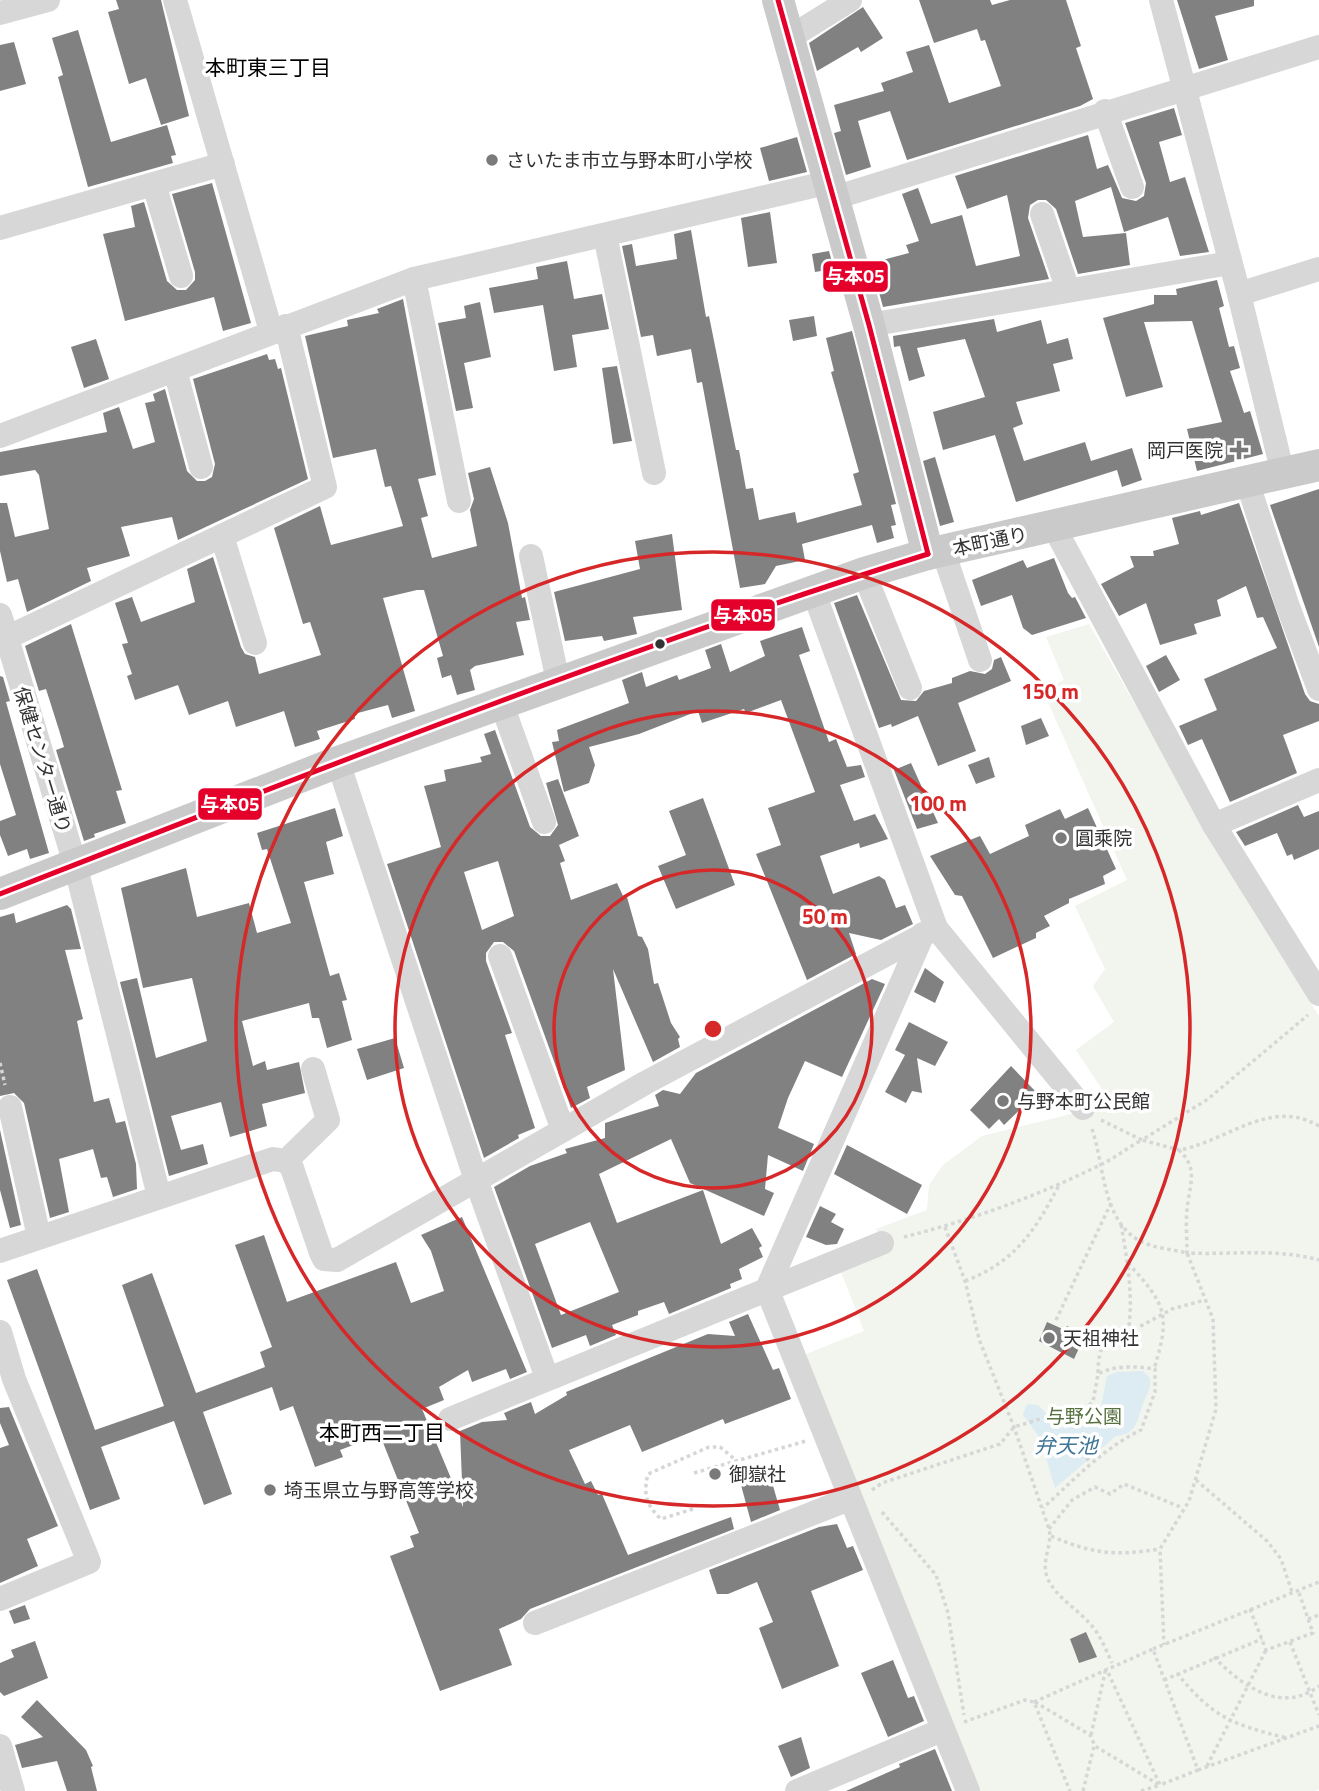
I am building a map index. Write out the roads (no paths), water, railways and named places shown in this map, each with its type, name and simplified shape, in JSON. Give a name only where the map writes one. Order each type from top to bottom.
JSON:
[{"type":"main road","points":[[778,0],[935,552]]},
{"type":"main road","name":"本町通り","points":[[0,894],[338,762],[864,573],[935,552],[1248,484],[1319,465]]},
{"type":"street","points":[[0,13],[48,0]]},
{"type":"street","points":[[4,641],[325,487],[278,329],[223,164],[175,0]]},
{"type":"street","points":[[789,37],[850,0]]},
{"type":"street","points":[[1161,0],[1239,294],[1283,474]]},
{"type":"street","points":[[0,436],[414,279],[605,235],[832,190],[1319,47]]},
{"type":"street","points":[[1105,111],[1132,187]]},
{"type":"street","points":[[0,228],[223,164]]},
{"type":"street","points":[[154,184],[181,276]]},
{"type":"street","points":[[1042,214],[1068,290]]},
{"type":"street","points":[[605,235],[653,473]]},
{"type":"street","points":[[869,324],[1230,262]]},
{"type":"street","points":[[1239,294],[1319,269]]},
{"type":"street","points":[[414,279],[459,501]]},
{"type":"street","points":[[174,370],[201,467]]},
{"type":"street","points":[[1248,484],[1287,604],[1319,688]]},
{"type":"street","points":[[1054,527],[1214,825],[1315,1004]]},
{"type":"street","points":[[222,536],[255,643]]},
{"type":"street","points":[[935,552],[981,660]]},
{"type":"street","points":[[531,556],[558,681]]},
{"type":"street","points":[[864,573],[909,688]]},
{"type":"street","points":[[813,590],[929,931],[1085,1111]]},
{"type":"street","name":"保健センター通り","points":[[4,641],[75,864],[159,1196]]},
{"type":"street","points":[[501,702],[544,822]]},
{"type":"street","points":[[338,762],[476,1180],[547,1378]]},
{"type":"street","points":[[1214,825],[1319,780]]},
{"type":"street","points":[[0,1251],[273,1159],[286,1161],[292,1168],[321,1253],[324,1259],[330,1261],[563,1130],[929,931]]},
{"type":"street","points":[[929,931],[767,1289],[824,1436],[861,1498],[954,1726],[968,1791]]},
{"type":"street","points":[[500,956],[563,1130]]},
{"type":"street","points":[[286,1161],[328,1120],[313,1069]]},
{"type":"street","points":[[10,1107],[39,1237]]},
{"type":"street","points":[[450,1419],[882,1243]]},
{"type":"street","points":[[0,1332],[7,1382],[89,1562],[0,1599]]},
{"type":"street","points":[[535,1623],[861,1498]]},
{"type":"street","points":[[797,1791],[954,1726]]},
{"type":"street","points":[[0,1746],[13,1791]]},
{"type":"water","name":"弁天池","points":[[1143,1371],[1150,1378],[1150,1387],[1133,1428],[1124,1435],[1116,1436],[1055,1488],[1040,1438],[1023,1415],[1027,1404],[1038,1405],[1056,1423],[1082,1420],[1101,1406],[1107,1376],[1117,1372]]},
{"type":"place","name":"さいたま市立与野本町小学校","points":[[492,160]]},
{"type":"place","name":"岡戸医院","points":[[1239,450]]},
{"type":"place","name":"圓乘院","points":[[1061,838]]},
{"type":"place","name":"与野本町公民館","points":[[1003,1101]]},
{"type":"place","name":"天祖神社","points":[[1049,1338]]},
{"type":"place","name":"御嶽社","points":[[715,1474]]},
{"type":"place","name":"埼玉県立与野高等学校","points":[[270,1490]]},
{"type":"district","name":"本町東三丁目","points":[[268,68]]},
{"type":"district","name":"本町西二丁目","points":[[382,1433]]},
{"type":"park label","name":"与野公園","points":[[1084,1416]]}]
